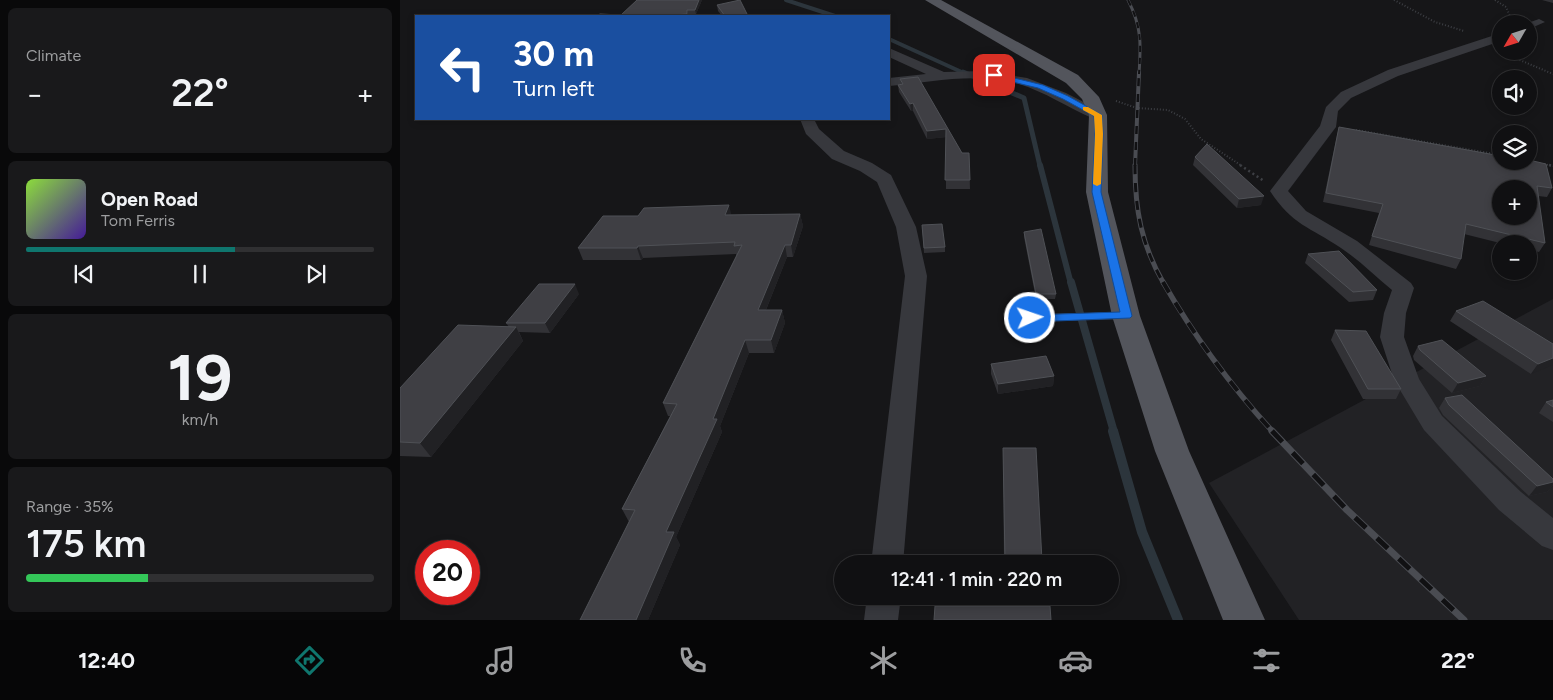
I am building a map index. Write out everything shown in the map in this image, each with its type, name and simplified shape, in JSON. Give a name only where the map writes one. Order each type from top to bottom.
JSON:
[{"type":"main road","points":[[932,0],[1072,79],[1090,97],[1098,115],[1097,192],[1115,316],[1244,620]]},
{"type":"street","points":[[1491,41],[1393,73],[1346,95],[1331,110],[1328,126],[1279,191],[1288,206],[1303,220],[1342,240],[1403,288],[1395,313],[1392,337],[1407,380],[1432,423],[1510,501],[1553,536]]},
{"type":"street","points":[[890,52],[944,77]]},
{"type":"street","points":[[890,82],[994,75],[1040,86],[1066,97],[1098,115]]},
{"type":"street","points":[[807,120],[812,131],[838,155],[866,168],[885,180],[906,226],[916,276],[888,555]]},
{"type":"street","points":[[881,620],[883,605]]},
{"type":"lane","points":[[1030,318],[1115,316]]},
{"type":"path","points":[[1394,0],[1435,22],[1491,41],[1553,74]]},
{"type":"path","points":[[1495,0],[1506,7],[1510,15]]},
{"type":"path","points":[[1072,79],[1096,87],[1116,101],[1137,108],[1168,110],[1185,119],[1201,139],[1279,191]]},
{"type":"path","points":[[1328,126],[1492,153]]},
{"type":"path","points":[[1537,163],[1553,166]]},
{"type":"shaded area","points":[[1553,299],[1553,620],[1299,620],[1209,483]]},
{"type":"building","points":[[637,0],[699,0],[695,10],[687,10],[687,14],[621,15]]},
{"type":"building","points":[[740,0],[748,15],[724,15],[717,5]]},
{"type":"building","points":[[918,77],[962,153],[969,153],[970,180],[945,180],[946,129],[927,131],[913,103],[910,104],[898,85],[903,84],[900,79]]},
{"type":"building","points":[[1339,127],[1492,154],[1492,170],[1537,170],[1537,162],[1546,164],[1552,188],[1537,186],[1545,243],[1537,241],[1537,235],[1512,235],[1466,224],[1461,259],[1372,236],[1383,204],[1326,193]]},
{"type":"building","points":[[1207,144],[1264,196],[1239,199],[1195,157]]},
{"type":"building","points":[[729,205],[725,215],[800,214],[791,245],[785,245],[758,310],[782,310],[771,340],[745,340],[713,419],[717,419],[666,532],[674,532],[636,620],[580,620],[635,510],[622,509],[677,404],[663,403],[742,245],[734,246],[735,242],[638,246],[637,248],[578,248],[603,216],[638,216],[644,208]]},
{"type":"building","points":[[942,224],[945,247],[924,248],[922,225]]},
{"type":"building","points":[[1041,229],[1056,294],[1036,294],[1024,232]]},
{"type":"building","points":[[1339,251],[1377,290],[1353,292],[1308,254]]},
{"type":"building","points":[[539,284],[575,284],[545,323],[506,323]]},
{"type":"building","points":[[1483,301],[1553,344],[1553,358],[1538,364],[1456,311]]},
{"type":"building","points":[[458,325],[516,327],[420,443],[400,442],[400,388]]},
{"type":"building","points":[[1335,330],[1366,331],[1401,389],[1368,389]]},
{"type":"building","points":[[1442,340],[1486,376],[1458,383],[1420,350],[1418,346]]},
{"type":"building","points":[[1046,356],[1054,376],[998,384],[991,364]]},
{"type":"building","points":[[1462,395],[1553,479],[1553,482],[1537,486],[1449,405],[1445,398]]},
{"type":"building","points":[[1553,400],[1553,407],[1546,402]]},
{"type":"building","points":[[1003,448],[1036,448],[1042,555],[1005,555]]},
{"type":"building","points":[[935,606],[1050,606],[1051,620],[934,620]]},
{"type":"waterway","points":[[786,0],[832,15]]},
{"type":"waterway","points":[[890,39],[966,74]]},
{"type":"waterway","points":[[963,72],[1024,98],[1040,166]]},
{"type":"waterway","points":[[1040,165],[1071,284]]},
{"type":"waterway","points":[[1071,282],[1114,432]]},
{"type":"waterway","points":[[1113,431],[1142,532],[1178,620]]},
{"type":"railway","points":[[1128,0],[1133,10],[1140,36],[1139,74]]},
{"type":"railway","points":[[1135,166],[1139,72]]},
{"type":"railway","points":[[1135,166],[1136,197],[1141,226],[1150,255],[1164,284]]},
{"type":"railway","points":[[1163,282],[1187,322],[1214,360],[1242,397],[1273,432]]},
{"type":"railway","points":[[1272,431],[1347,510],[1464,620]]},
{"type":"slow traffic","points":[[1085,108],[1098,115],[1097,184]]},
{"type":"route","points":[[994,75],[1040,86],[1066,97],[1098,115],[1097,192],[1126,316],[1030,318]]}]
